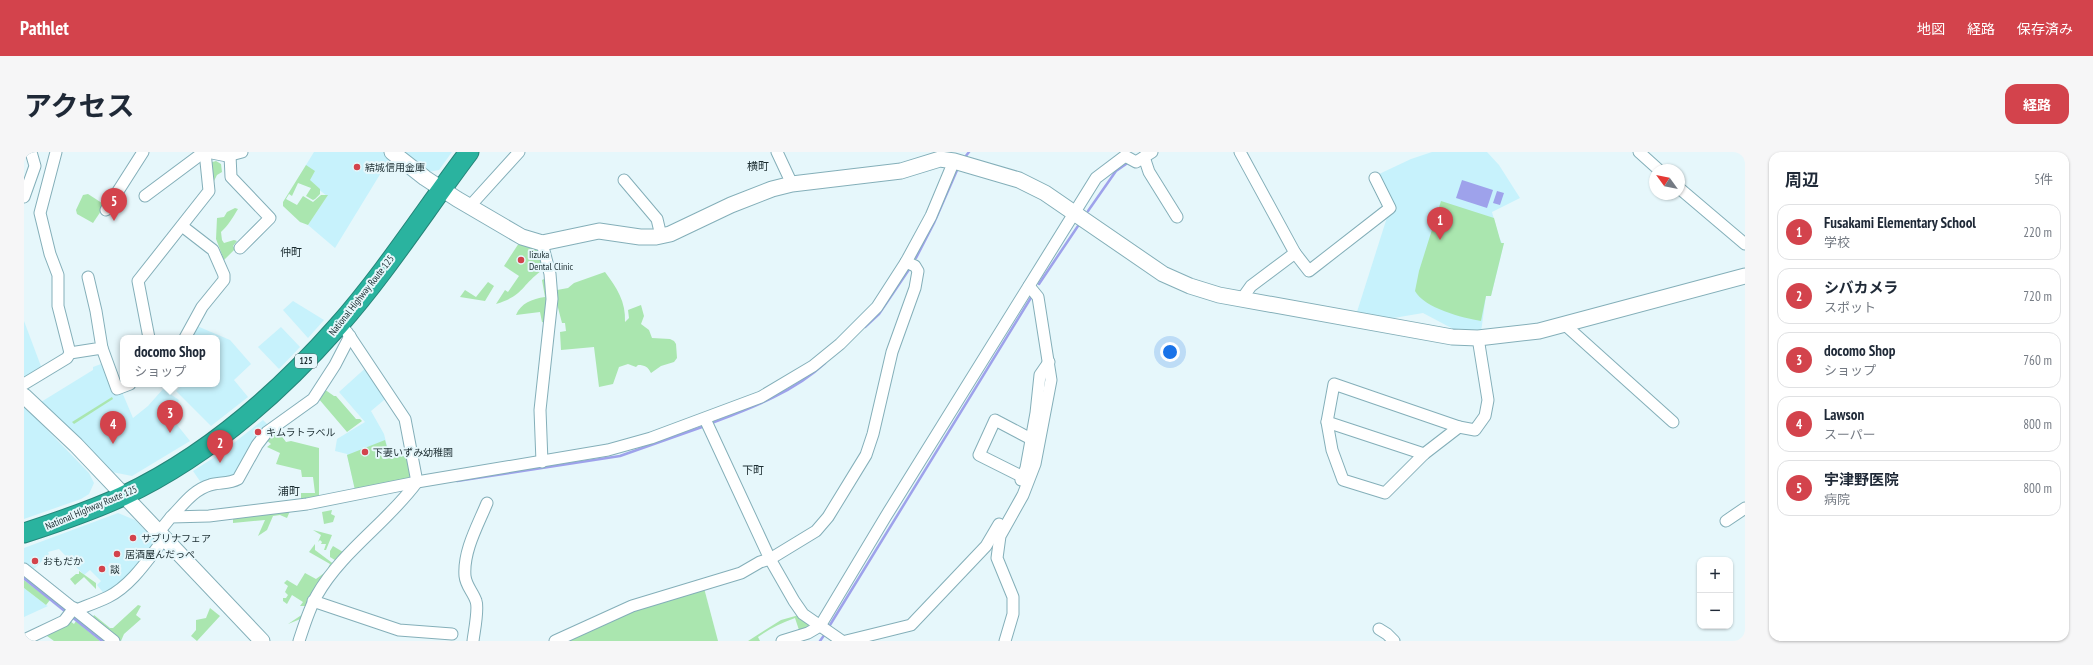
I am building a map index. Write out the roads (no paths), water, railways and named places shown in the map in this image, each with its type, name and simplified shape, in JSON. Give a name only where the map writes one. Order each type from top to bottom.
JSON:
[{"type":"highway","name":"National Highway Route 125","points":[[24,533],[61,522],[123,496],[186,459],[232,427],[346,330],[441,189],[469,152]]},
{"type":"street","points":[[24,197],[35,166],[31,152]]},
{"type":"street","points":[[24,384],[67,358],[70,353],[58,306],[58,275],[50,254],[40,212],[56,152]]},
{"type":"street","points":[[106,210],[143,152]]},
{"type":"street","points":[[149,335],[138,281],[209,191],[206,152]]},
{"type":"street","points":[[145,196],[206,152],[219,155],[230,155],[242,152]]},
{"type":"street","points":[[392,152],[441,189],[524,238],[542,243],[599,231],[648,238],[661,236],[680,230],[742,200],[792,184],[880,175],[901,171],[936,156],[1019,180],[1045,193],[1163,274],[1190,286],[1241,300],[1452,337],[1478,338],[1539,331],[1745,276]]},
{"type":"street","points":[[470,206],[518,152]]},
{"type":"street","points":[[777,152],[792,184]]},
{"type":"street","points":[[1240,152],[1295,253],[1309,271],[1390,208],[1375,178]]},
{"type":"street","points":[[1639,152],[1652,164]]},
{"type":"street","points":[[230,155],[231,177],[270,218],[240,248]]},
{"type":"street","points":[[782,641],[808,633],[820,626],[835,599],[1096,178],[1124,156],[1144,157],[1149,172],[1177,217]]},
{"type":"street","points":[[171,517],[209,516],[307,504],[416,482],[542,462],[625,446],[705,419],[761,397],[813,366],[840,344],[877,307],[906,262],[931,216],[954,161]]},
{"type":"street","points":[[624,180],[656,217],[661,236]]},
{"type":"street","points":[[1685,193],[1745,244]]},
{"type":"street","points":[[182,226],[213,250],[224,275],[224,280],[202,308],[187,335]]},
{"type":"street","points":[[542,243],[550,274],[552,299],[540,410],[542,462]]},
{"type":"street","points":[[1241,300],[1251,286],[1295,253]]},
{"type":"street","points":[[555,641],[632,606],[727,578],[770,559],[816,531],[828,517],[866,455],[873,434],[892,352],[915,288],[918,271],[915,266],[906,262]]},
{"type":"street","points":[[88,278],[107,367],[117,389],[122,387]]},
{"type":"street","points":[[1006,641],[1013,614],[1013,597],[997,558],[1000,536],[1023,495],[1035,464],[1051,380],[1038,297],[1030,286]]},
{"type":"street","points":[[1564,324],[1673,422]]},
{"type":"street","points":[[299,641],[314,601],[327,580],[350,551],[402,501],[416,482],[405,419],[346,330]]},
{"type":"street","points":[[24,640],[64,621],[75,609],[109,597],[117,591],[138,570],[161,536],[171,517],[196,491],[211,485],[227,483],[238,479],[257,445],[267,432],[313,400],[335,365],[346,330]]},
{"type":"street","points":[[1459,427],[1424,454],[1385,493],[1343,480],[1332,450],[1327,422],[1334,384],[1459,427],[1475,430],[1485,416],[1488,400],[1478,338]]},
{"type":"street","points":[[70,353],[102,348]]},
{"type":"street","points":[[846,641],[911,625],[986,546],[1014,500],[1022,476],[1031,439],[1036,413],[1040,375],[1048,362]]},
{"type":"street","points":[[24,396],[72,441],[262,641]]},
{"type":"street","points":[[705,419],[770,559],[803,614],[842,641]]},
{"type":"street","points":[[1022,476],[979,455],[995,420],[1031,439]]},
{"type":"street","points":[[1327,422],[1424,454]]},
{"type":"street","points":[[473,641],[477,607],[476,602],[467,587],[465,563],[469,545],[487,503]]},
{"type":"street","points":[[1726,521],[1745,508]]},
{"type":"street","points":[[24,569],[114,641]]},
{"type":"street","points":[[314,601],[399,630],[452,634]]},
{"type":"street","points":[[1379,629],[1394,641]]},
{"type":"water","points":[[1462,180],[1493,190],[1487,208],[1456,198]]},
{"type":"water","points":[[1497,191],[1504,193],[1500,205],[1493,203]]},
{"type":"water","points":[[24,572],[110,641],[100,641],[24,580]]},
{"type":"waterway","points":[[965,157],[969,152]]},
{"type":"waterway","points":[[1088,211],[1116,171],[1129,162]]},
{"type":"waterway","points":[[916,258],[934,223],[958,168]]},
{"type":"waterway","points":[[1039,284],[1080,223]]},
{"type":"waterway","points":[[865,327],[879,314],[910,268]]},
{"type":"waterway","points":[[830,625],[1032,296]]},
{"type":"waterway","points":[[712,423],[757,405],[786,391],[825,363]]},
{"type":"waterway","points":[[457,481],[620,456],[702,427]]},
{"type":"waterway","points":[[820,641],[825,634]]},
{"type":"place","name":"結城信用金庫","points":[[357,167]]},
{"type":"place","name":"宇津野医院","points":[[114,221]]},
{"type":"place","name":"Fusakami Elementary School","points":[[1440,240]]},
{"type":"place","name":"Iizuka Dental Clinic","points":[[521,260]]},
{"type":"place","name":"キムラトラベル","points":[[258,432]]},
{"type":"place","name":"docomo Shop","points":[[170,433]]},
{"type":"place","name":"Lawson","points":[[113,444]]},
{"type":"place","name":"下妻いずみ幼稚園","points":[[365,452]]},
{"type":"place","name":"シバカメラ","points":[[220,463]]},
{"type":"place","name":"サブリナフェア","points":[[133,538]]},
{"type":"place","name":"居酒屋んだっぺ","points":[[117,554]]},
{"type":"place","name":"おもだか","points":[[35,561]]},
{"type":"place","name":"談","points":[[102,569]]},
{"type":"district","name":"横町","points":[[758,166]]},
{"type":"district","name":"仲町","points":[[291,252]]},
{"type":"district","name":"下町","points":[[753,470]]},
{"type":"district","name":"浦町","points":[[289,491]]}]
